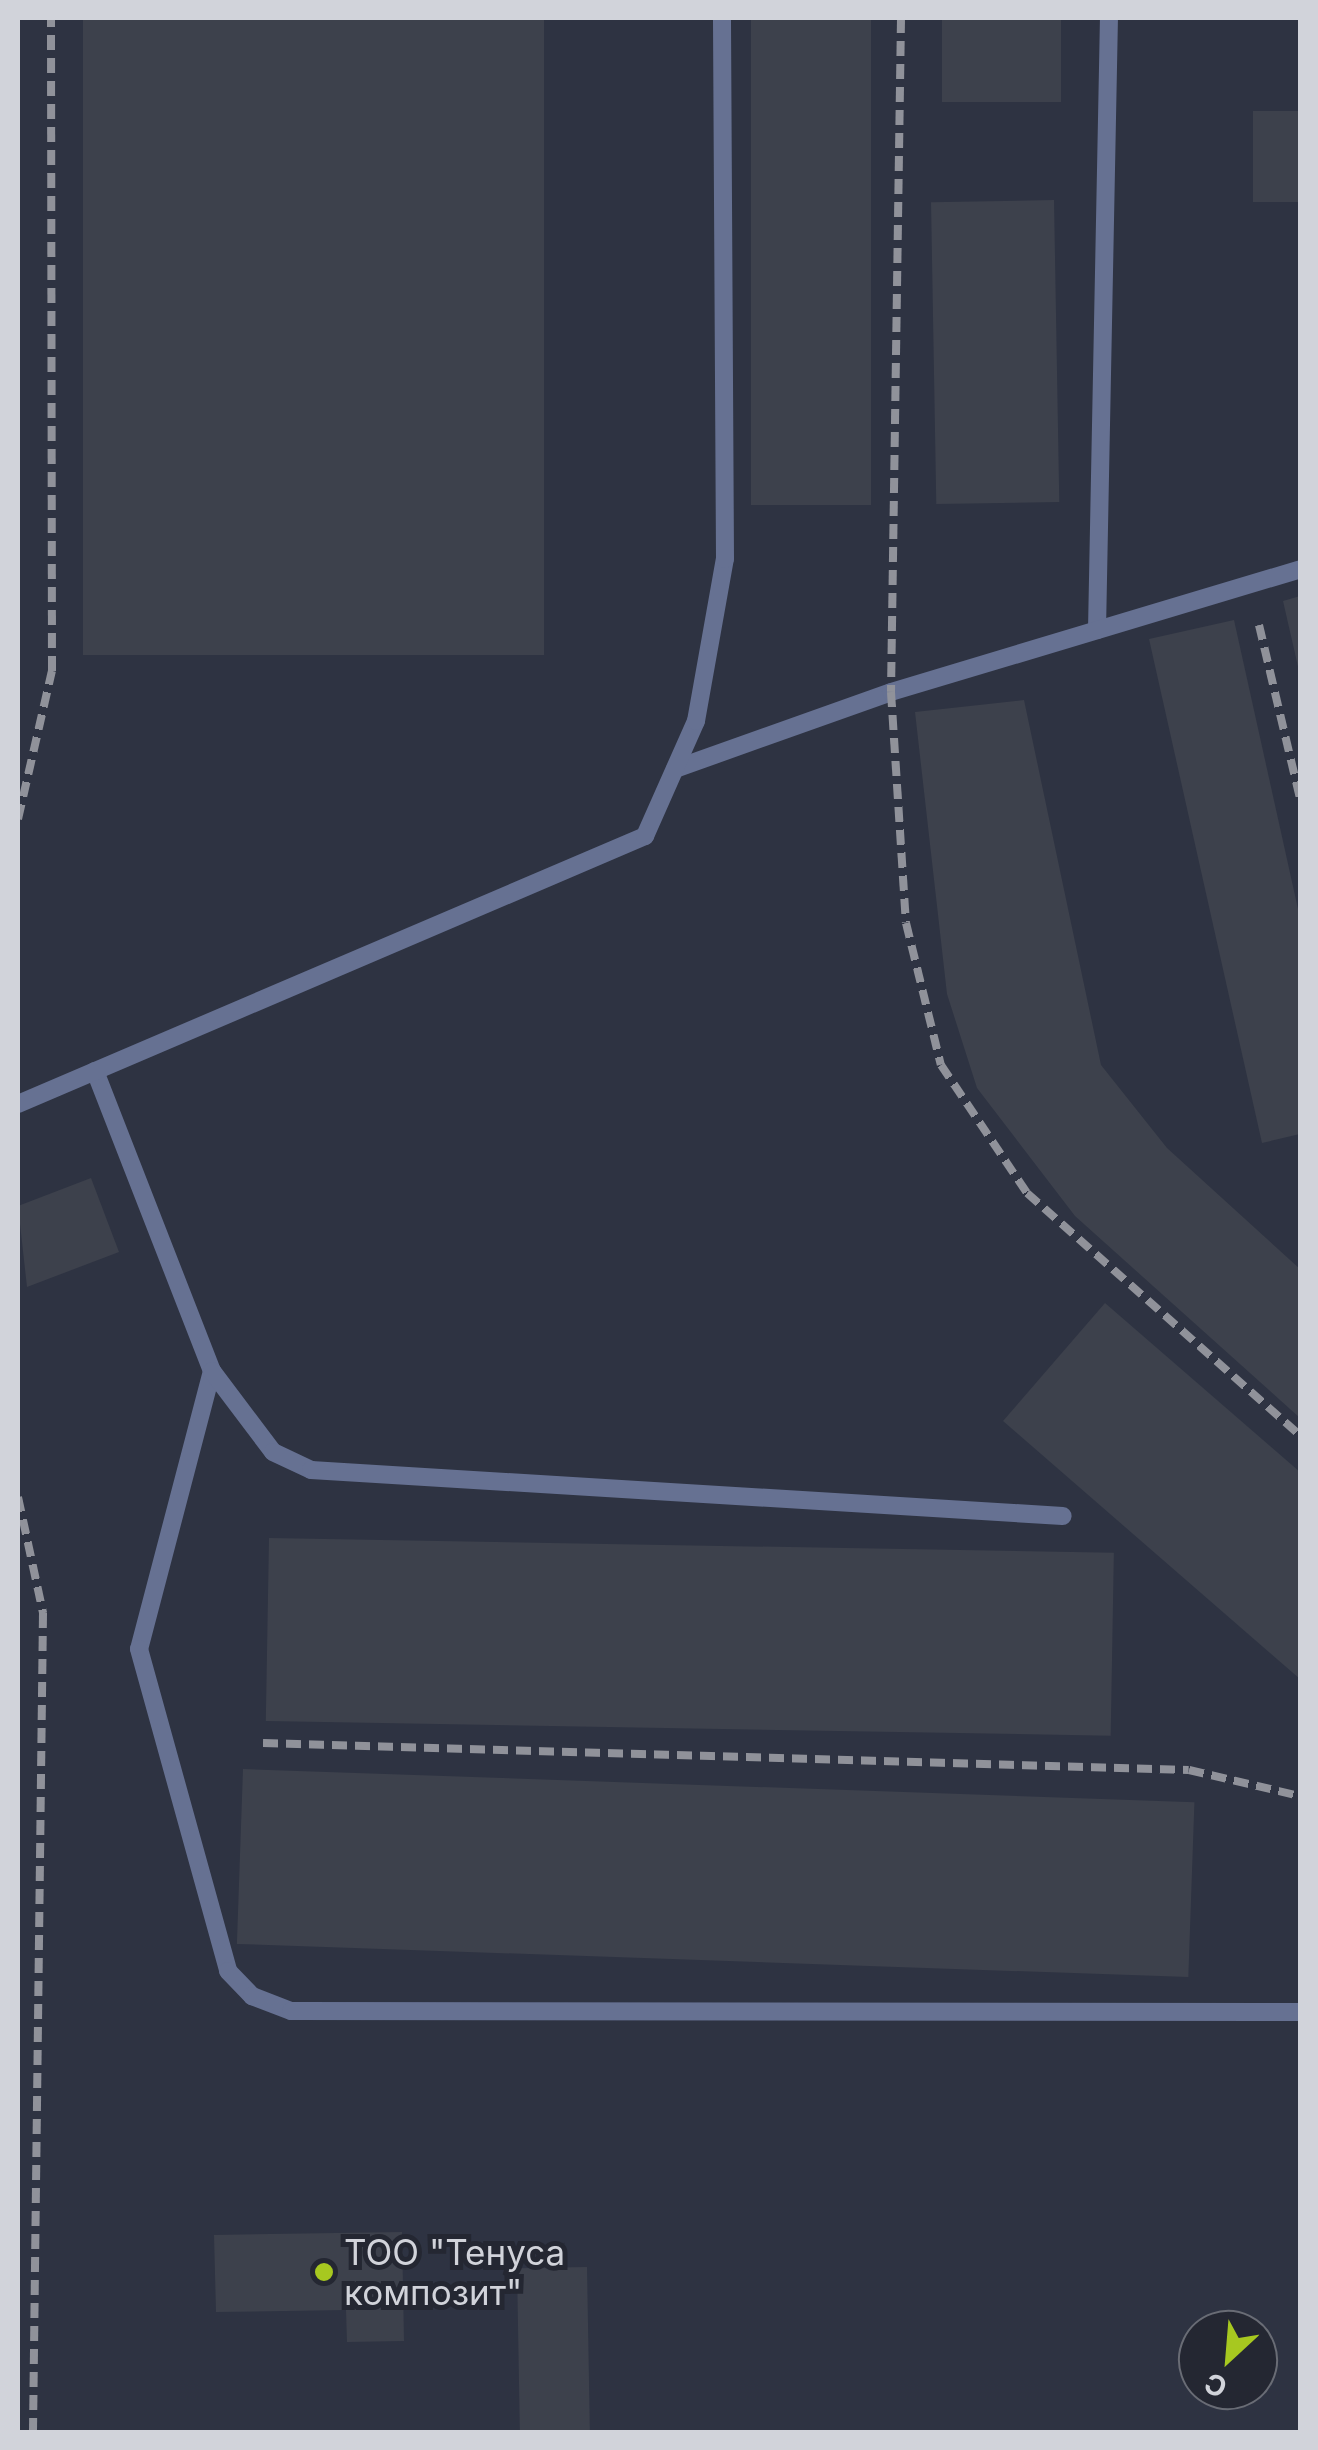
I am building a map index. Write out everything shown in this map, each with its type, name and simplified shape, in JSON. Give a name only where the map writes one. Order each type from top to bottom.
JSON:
[{"type":"lane","points":[[18,1104],[644,836],[696,721],[726,559],[722,18]]},
{"type":"lane","points":[[1097,630],[1109,18]]},
{"type":"lane","points":[[675,768],[1097,630],[1300,569]]},
{"type":"lane","points":[[95,1071],[212,1371],[273,1452],[311,1470],[1063,1516]]},
{"type":"lane","points":[[212,1371],[139,1649],[228,1971],[252,1996],[291,2012],[1300,2012]]},
{"type":"shaded area","points":[[18,18],[1300,18],[1300,2432],[18,2432]]},
{"type":"building","points":[[83,18],[544,18],[544,655],[83,655]]},
{"type":"building","points":[[751,18],[871,18],[871,505],[751,505]]},
{"type":"building","points":[[942,18],[1061,18],[1061,102],[942,102]]},
{"type":"building","points":[[1253,111],[1300,111],[1300,202],[1253,202]]},
{"type":"building","points":[[1054,200],[1059,502],[936,504],[931,202]]},
{"type":"building","points":[[1300,596],[1300,670],[1299,671],[1283,601]]},
{"type":"building","points":[[1234,620],[1300,918],[1300,1134],[1262,1143],[1149,639]]},
{"type":"building","points":[[1024,700],[1101,1065],[1167,1148],[1300,1269],[1300,1418],[1075,1216],[977,1088],[947,994],[915,712]]},
{"type":"building","points":[[91,1178],[119,1252],[27,1287],[18,1206]]},
{"type":"building","points":[[1105,1303],[1300,1472],[1300,1679],[1003,1421]]},
{"type":"building","points":[[269,1538],[1114,1553],[1111,1736],[266,1721]]},
{"type":"building","points":[[243,1769],[1194,1802],[1188,1977],[237,1944]]},
{"type":"building","points":[[402,2232],[404,2341],[347,2342],[346,2310],[216,2312],[214,2235]]},
{"type":"building","points":[[587,2267],[590,2432],[520,2432],[517,2268]]},
{"type":"railway","points":[[18,819],[52,671],[51,18]]},
{"type":"railway","points":[[901,18],[891,692],[906,923],[941,1065],[1027,1193],[1300,1435]]},
{"type":"railway","points":[[1259,625],[1300,799]]},
{"type":"railway","points":[[18,1497],[43,1613],[33,2432]]},
{"type":"railway","points":[[263,1743],[1189,1770],[1300,1796]]},
{"type":"place","name":"ТОО \"Тенуса композит\"","points":[[324,2272]]}]
